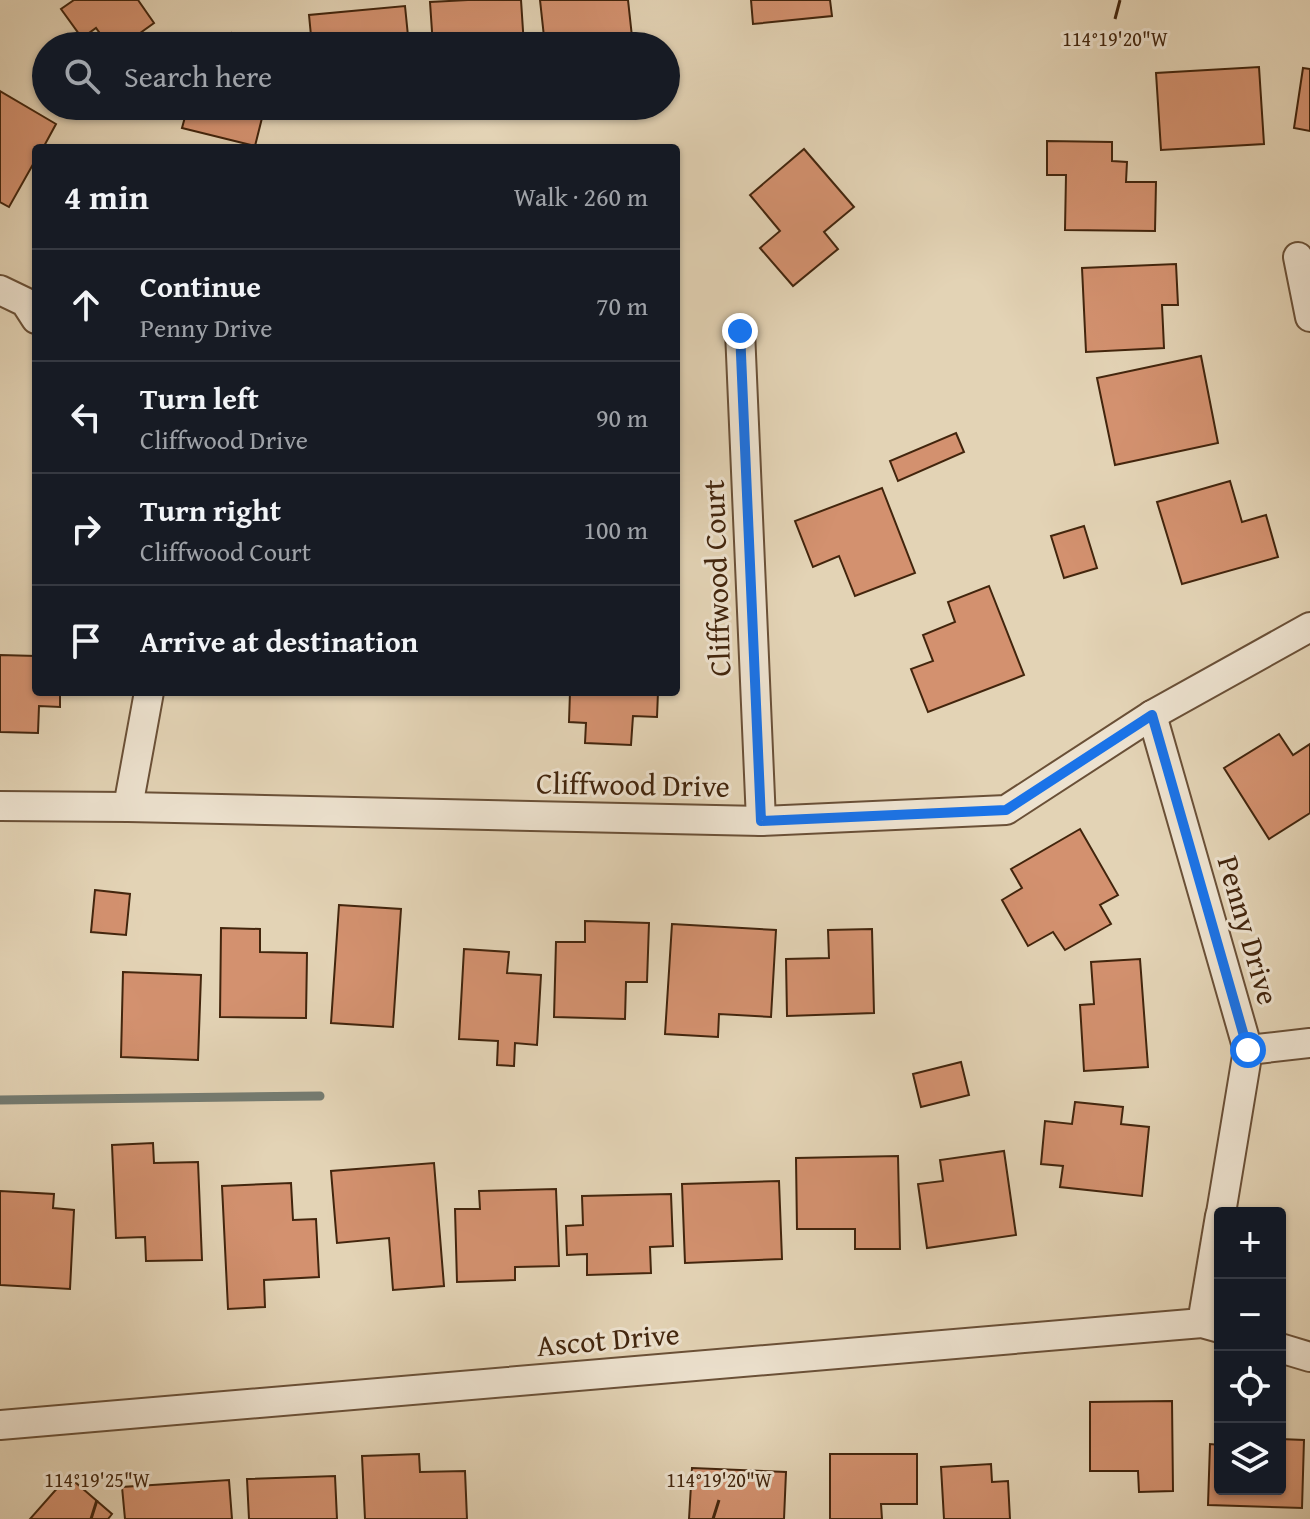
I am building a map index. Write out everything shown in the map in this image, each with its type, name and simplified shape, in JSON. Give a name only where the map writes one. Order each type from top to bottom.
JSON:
[{"type":"street","points":[[1298,257],[1310,317]]},
{"type":"street","points":[[0,290],[25,302],[32,313]]},
{"type":"street","name":"Cliffwood Court","points":[[740,331],[761,821]]},
{"type":"street","name":"Cliffwood Drive","points":[[0,806],[761,821],[1006,810],[1152,715],[1310,627]]},
{"type":"street","points":[[128,807],[148,696]]},
{"type":"street","name":"Penny Drive","points":[[1152,715],[1248,1050],[1221,1207]]},
{"type":"street","points":[[1248,1050],[1310,1043]]},
{"type":"street","name":"Penny Drive","points":[[1211,1326],[1215,1279]]},
{"type":"street","name":"Ascot Drive","points":[[0,1425],[1211,1326]]},
{"type":"street","points":[[1286,1350],[1310,1357]]},
{"type":"building","points":[[74,0],[138,0],[154,23],[141,32],[99,32],[96,28],[90,32],[78,32],[61,9]]},
{"type":"building","points":[[521,0],[523,32],[432,32],[430,2]]},
{"type":"building","points":[[540,0],[628,0],[631,32],[543,32]]},
{"type":"building","points":[[751,0],[830,0],[832,16],[753,24]]},
{"type":"building","points":[[405,6],[408,32],[311,32],[309,15]]},
{"type":"building","points":[[1259,67],[1264,144],[1161,150],[1156,73]]},
{"type":"building","points":[[1303,68],[1310,69],[1310,131],[1294,128]]},
{"type":"building","points":[[0,91],[32,110],[32,120],[49,120],[56,124],[45,144],[32,144],[32,166],[9,207],[0,202]]},
{"type":"building","points":[[184,120],[262,120],[256,144],[182,128]]},
{"type":"building","points":[[1047,141],[1112,142],[1112,161],[1127,162],[1126,182],[1156,182],[1155,231],[1065,230],[1066,175],[1047,175]]},
{"type":"building","points":[[804,149],[854,207],[824,232],[838,249],[793,286],[760,248],[780,231],[750,195]]},
{"type":"building","points":[[1176,264],[1178,305],[1162,305],[1164,348],[1086,352],[1082,268]]},
{"type":"building","points":[[1201,356],[1218,443],[1115,465],[1097,378]]},
{"type":"building","points":[[956,433],[964,452],[898,481],[890,461]]},
{"type":"building","points":[[1230,481],[1242,522],[1266,515],[1278,557],[1182,584],[1157,502]]},
{"type":"building","points":[[882,488],[915,573],[855,596],[839,556],[813,567],[795,521]]},
{"type":"building","points":[[1084,526],[1097,568],[1064,578],[1051,536]]},
{"type":"building","points":[[989,586],[1024,675],[928,712],[911,669],[933,661],[923,635],[955,622],[948,602]]},
{"type":"building","points":[[0,655],[32,656],[32,696],[60,696],[60,707],[39,706],[38,733],[0,732]]},
{"type":"building","points":[[570,696],[658,696],[657,717],[633,716],[631,745],[585,743],[586,723],[569,722]]},
{"type":"building","points":[[1279,734],[1293,755],[1310,744],[1310,813],[1269,839],[1224,768]]},
{"type":"building","points":[[1080,829],[1118,895],[1100,905],[1111,924],[1065,950],[1053,932],[1028,946],[1002,900],[1022,888],[1011,869]]},
{"type":"building","points":[[95,890],[130,894],[126,935],[91,932]]},
{"type":"building","points":[[339,905],[401,909],[393,1027],[331,1023]]},
{"type":"building","points":[[585,921],[649,923],[647,982],[626,982],[625,1019],[554,1017],[556,942],[585,942]]},
{"type":"building","points":[[672,924],[776,930],[771,1017],[719,1014],[718,1037],[665,1034]]},
{"type":"building","points":[[221,928],[260,929],[260,952],[307,953],[306,1018],[220,1017]]},
{"type":"building","points":[[872,929],[874,1013],[787,1016],[786,959],[829,958],[828,930]]},
{"type":"building","points":[[464,949],[509,952],[507,973],[541,975],[537,1045],[515,1043],[514,1066],[497,1065],[498,1041],[459,1039]]},
{"type":"building","points":[[1140,959],[1148,1067],[1084,1071],[1080,1005],[1094,1004],[1091,962]]},
{"type":"building","points":[[123,972],[201,975],[198,1060],[121,1057]]},
{"type":"building","points":[[961,1062],[969,1095],[921,1107],[913,1074]]},
{"type":"building","points":[[1075,1102],[1123,1107],[1121,1124],[1149,1127],[1142,1196],[1060,1187],[1063,1166],[1041,1164],[1045,1121],[1072,1124]]},
{"type":"building","points":[[153,1143],[154,1163],[198,1162],[202,1260],[146,1261],[145,1237],[116,1238],[112,1145]]},
{"type":"building","points":[[1004,1151],[1016,1235],[927,1248],[918,1184],[943,1181],[940,1160]]},
{"type":"building","points":[[898,1156],[900,1249],[855,1249],[855,1229],[797,1229],[796,1158]]},
{"type":"building","points":[[434,1163],[444,1286],[393,1290],[389,1238],[337,1243],[331,1171]]},
{"type":"building","points":[[779,1181],[782,1259],[685,1263],[682,1184]]},
{"type":"building","points":[[291,1183],[293,1220],[316,1219],[319,1277],[264,1280],[265,1307],[228,1309],[222,1186]]},
{"type":"building","points":[[556,1189],[559,1266],[515,1267],[515,1280],[457,1282],[455,1209],[480,1209],[479,1191]]},
{"type":"building","points":[[0,1191],[54,1194],[53,1208],[74,1210],[70,1289],[0,1285]]},
{"type":"building","points":[[671,1194],[673,1246],[650,1247],[651,1273],[587,1275],[587,1254],[567,1255],[566,1226],[583,1225],[582,1196]]},
{"type":"building","points":[[1172,1401],[1173,1491],[1139,1492],[1138,1471],[1090,1471],[1090,1402]]},
{"type":"building","points":[[1286,1439],[1304,1440],[1302,1508],[1208,1505],[1210,1444],[1214,1444],[1214,1495],[1286,1495]]},
{"type":"building","points":[[419,1454],[420,1472],[465,1471],[467,1519],[365,1519],[362,1456]]},
{"type":"building","points":[[830,1454],[917,1454],[917,1504],[881,1504],[882,1519],[830,1519]]},
{"type":"building","points":[[991,1464],[992,1482],[1008,1481],[1010,1519],[944,1519],[941,1467]]},
{"type":"building","points":[[692,1468],[786,1472],[784,1519],[689,1519]]},
{"type":"building","points":[[68,1476],[112,1514],[108,1519],[30,1519]]},
{"type":"building","points":[[335,1476],[337,1519],[249,1519],[247,1479]]},
{"type":"building","points":[[229,1480],[232,1519],[125,1519],[122,1487]]},
{"type":"waterway","points":[[0,1100],[320,1096]]},
{"type":"route","points":[[740,331],[761,821],[1006,810],[1152,715],[1248,1050]]}]
